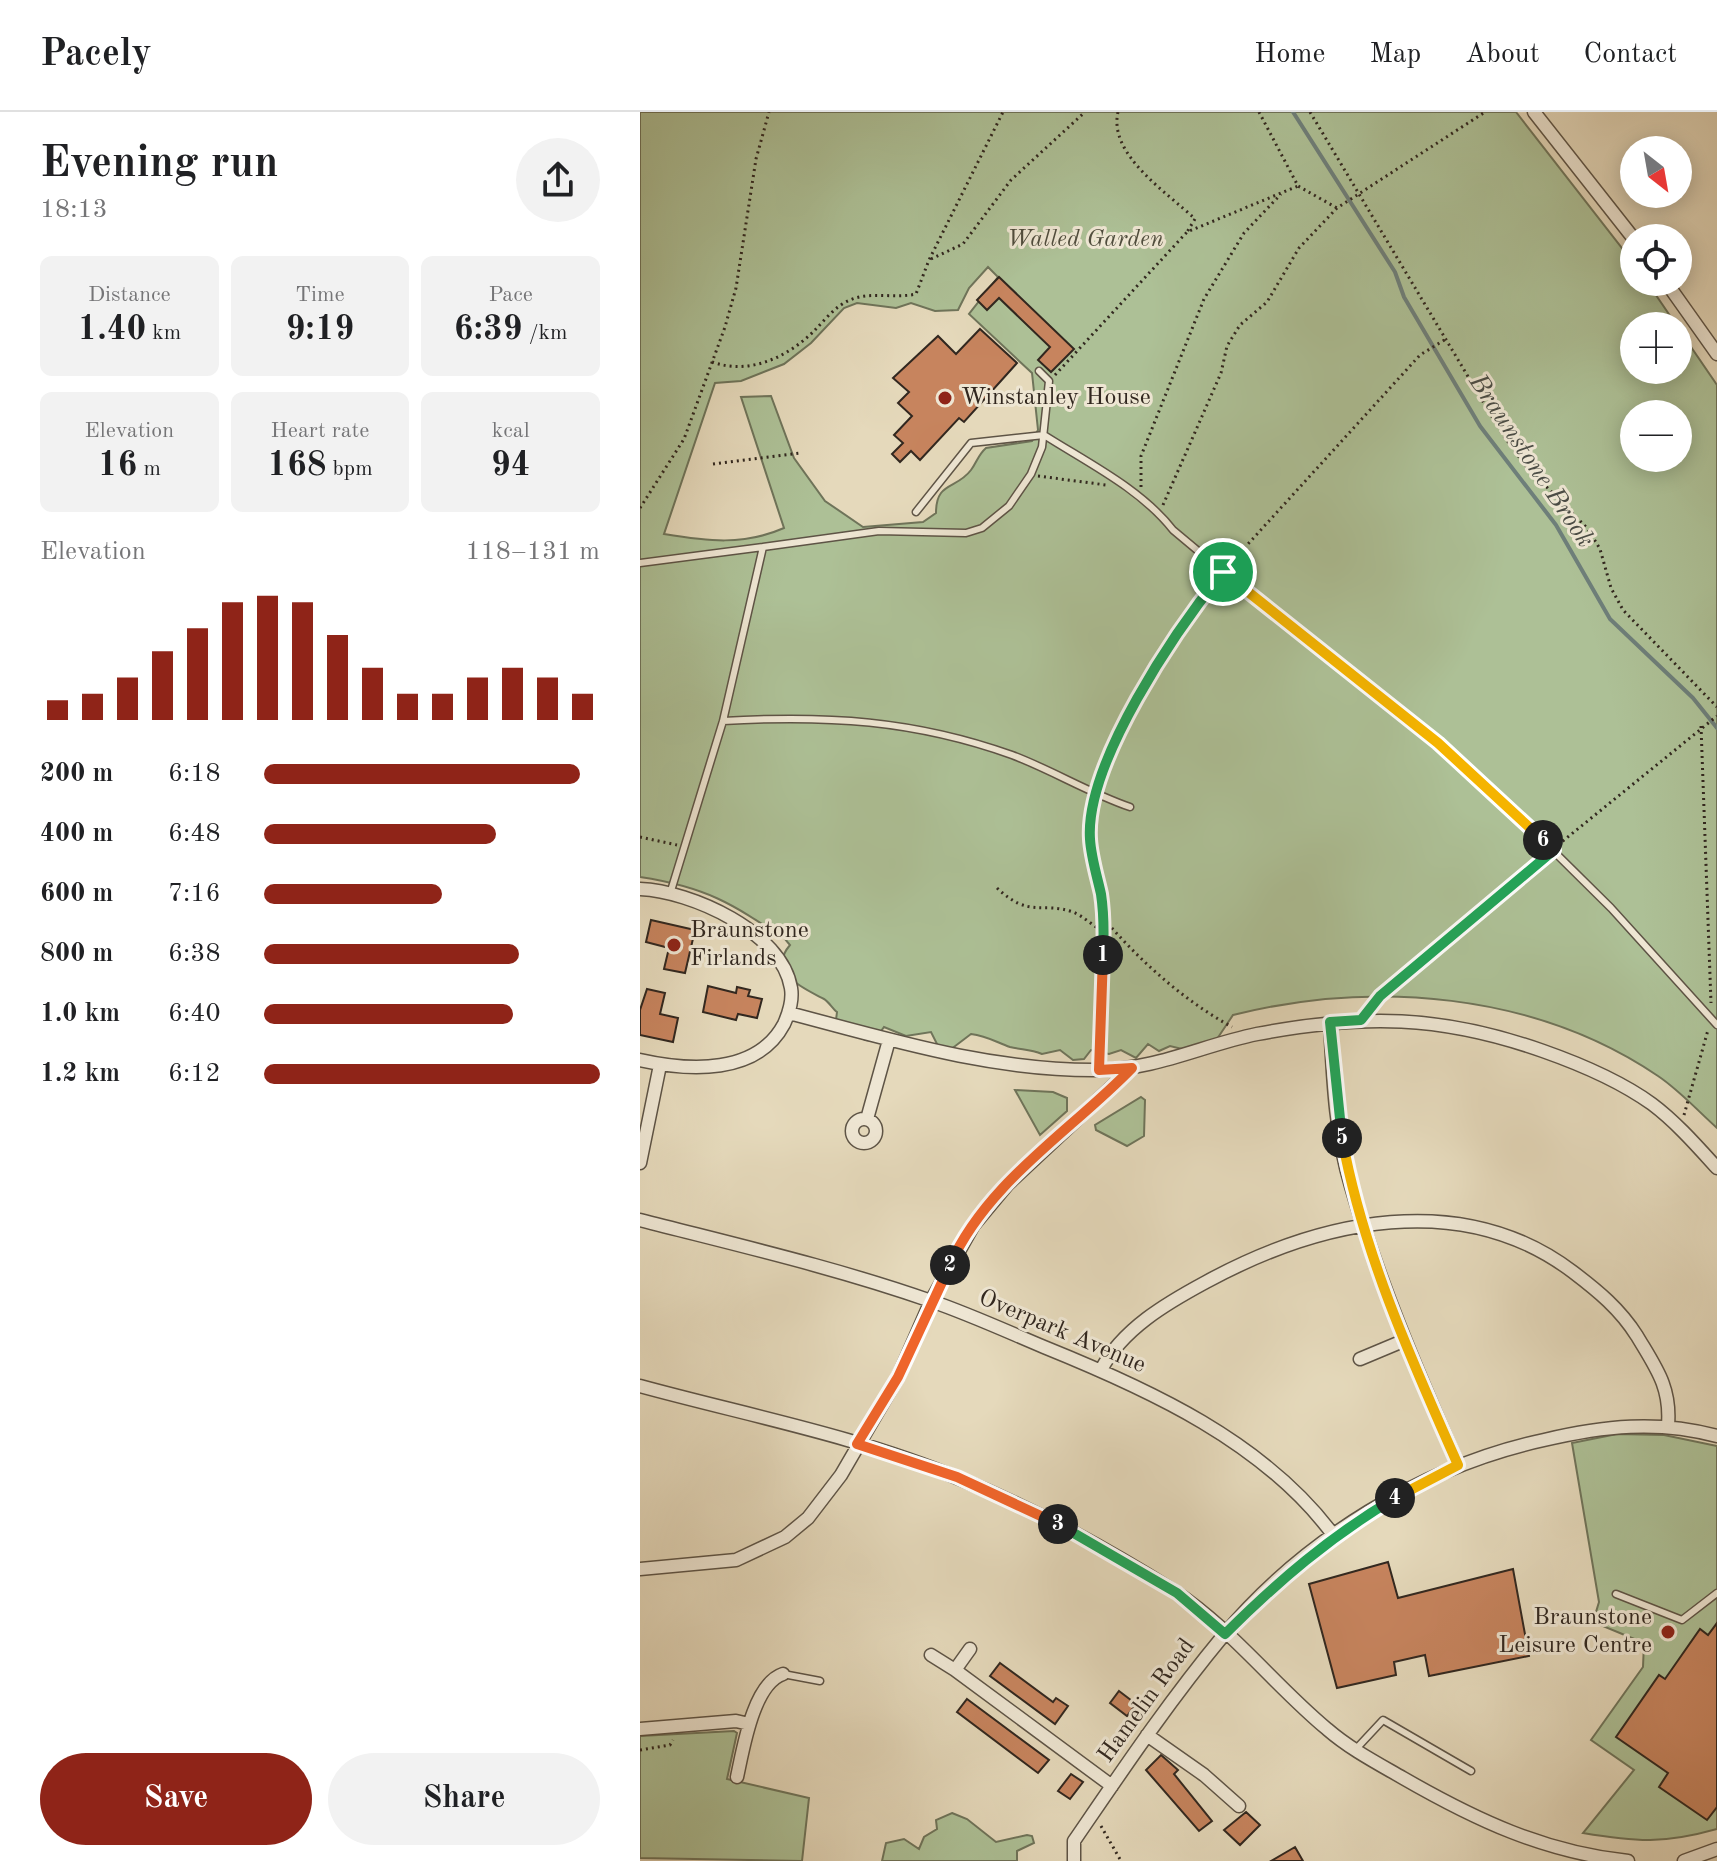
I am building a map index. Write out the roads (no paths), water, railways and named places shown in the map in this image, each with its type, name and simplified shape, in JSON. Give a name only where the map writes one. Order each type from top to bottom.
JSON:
[{"type":"street","points":[[1534,112],[1622,224]]},
{"type":"street","points":[[1676,296],[1717,354]]},
{"type":"street","points":[[640,889],[670,894],[707,906],[747,928],[774,954],[791,990],[789,1013],[767,1046],[747,1060],[715,1067],[660,1065],[640,1060]]},
{"type":"street","points":[[789,1013],[889,1040],[1010,1067],[1099,1070],[1132,1068],[1249,1036],[1330,1022],[1427,1021],[1496,1035],[1581,1065],[1652,1104],[1717,1168]]},
{"type":"street","points":[[1330,1022],[1350,1185],[1403,1341],[1458,1465]]},
{"type":"street","points":[[867,1119],[889,1040]]},
{"type":"street","points":[[640,1163],[660,1065]]},
{"type":"street","points":[[640,1569],[736,1560],[785,1537],[829,1494],[898,1377],[955,1254],[1008,1184],[1132,1068]]},
{"type":"street","points":[[1101,1370],[1113,1348],[1183,1294],[1263,1253],[1365,1224],[1405,1219],[1465,1224],[1511,1238],[1556,1259],[1601,1294],[1631,1328],[1667,1389],[1668,1425]]},
{"type":"street","name":"Overpark Avenue","points":[[640,1220],[782,1257],[931,1301],[1101,1370],[1145,1391],[1232,1443],[1295,1492],[1334,1536]]},
{"type":"street","points":[[1360,1359],[1403,1341]]},
{"type":"street","points":[[640,1386],[857,1444],[957,1477],[1044,1516],[1177,1593],[1327,1729],[1355,1750],[1473,1819],[1596,1858],[1628,1861]]},
{"type":"street","name":"Hamelin Road","points":[[1074,1861],[1074,1841],[1147,1735],[1225,1634],[1278,1580],[1334,1536],[1394,1498],[1458,1465],[1523,1444],[1620,1426],[1668,1425],[1717,1436]]},
{"type":"street","points":[[955,1670],[970,1649]]},
{"type":"street","points":[[931,1655],[1112,1786]]},
{"type":"street","points":[[737,1777],[749,1724],[774,1677],[783,1674]]},
{"type":"street","points":[[640,1729],[749,1724]]},
{"type":"street","points":[[1147,1735],[1204,1775],[1239,1806]]},
{"type":"street","points":[[1683,1861],[1717,1849]]},
{"type":"lane","points":[[640,563],[879,531],[966,533],[996,519],[1031,474],[1044,435],[1049,381],[1039,371]]},
{"type":"lane","points":[[916,512],[971,443],[1044,435],[1160,513],[1173,530],[1223,572],[1438,743],[1554,850],[1717,1025]]},
{"type":"lane","points":[[670,894],[723,721],[763,547]]},
{"type":"lane","points":[[1097,795],[1121,732],[1169,645],[1223,572]]},
{"type":"lane","points":[[723,721],[838,718],[923,728],[1014,756],[1130,807]]},
{"type":"lane","points":[[1616,1594],[1682,1620],[1717,1593]]},
{"type":"lane","points":[[783,1674],[820,1681]]},
{"type":"lane","points":[[1355,1750],[1383,1720],[1471,1771]]},
{"type":"waterway","name":"Braunstone Brook","points":[[1293,112],[1395,272],[1404,297],[1480,426],[1556,525],[1610,619],[1693,698],[1717,728]]},
{"type":"place","name":"Winstanley House","points":[[945,398]]},
{"type":"place","name":"Braunstone Firlands","points":[[674,945]]},
{"type":"place","name":"Braunstone Leisure Centre","points":[[1668,1632]]},
{"type":"park label","name":"Walled Garden","points":[[1085,240]]}]
